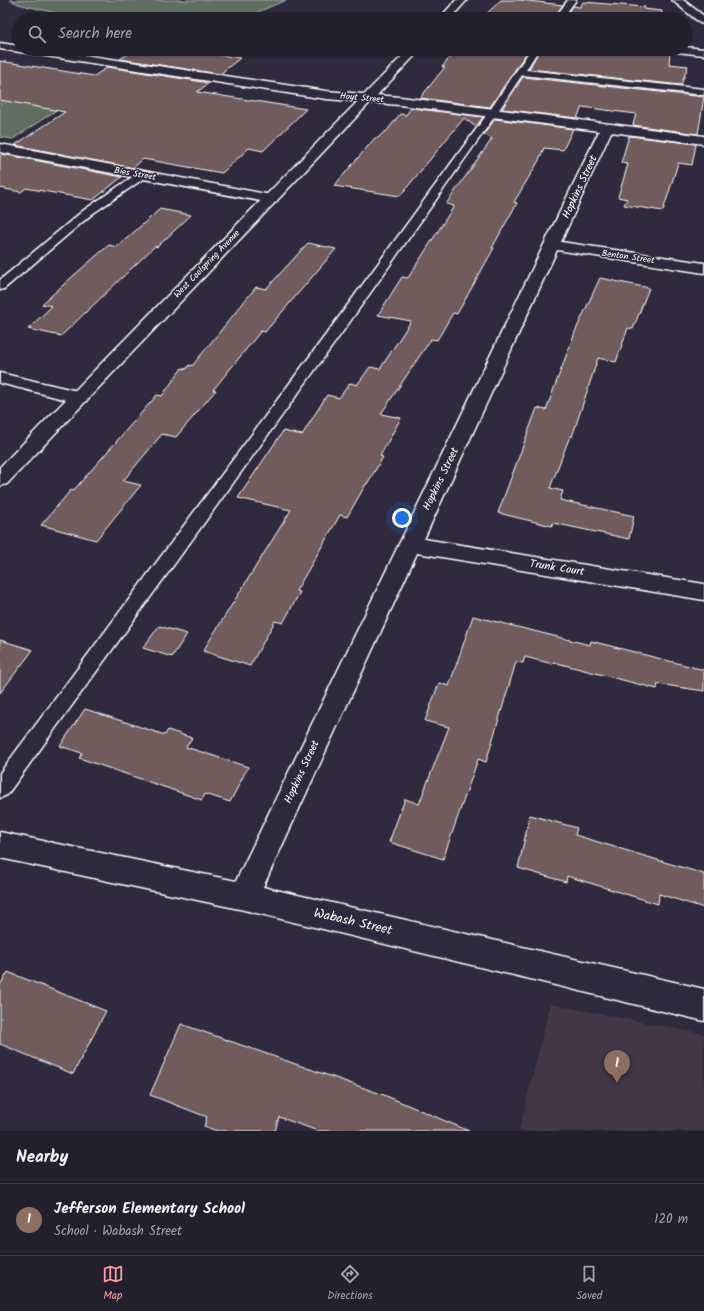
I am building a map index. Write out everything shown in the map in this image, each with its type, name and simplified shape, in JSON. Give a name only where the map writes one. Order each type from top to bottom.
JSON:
[{"type":"street","points":[[451,12],[462,0]]},
{"type":"street","points":[[677,0],[704,21]]},
{"type":"street","name":"Hoyt Street","points":[[0,46],[12,48]]},
{"type":"street","points":[[692,51],[704,52]]},
{"type":"street","name":"Hoyt Street","points":[[66,56],[326,96],[400,102],[704,140]]},
{"type":"street","name":"West Coolspring Avenue","points":[[0,479],[271,199],[364,99],[408,56]]},
{"type":"street","name":"Hopkins Street","points":[[244,896],[607,128]]},
{"type":"street","name":"Bies Street","points":[[0,148],[271,199]]},
{"type":"street","name":"Benton Street","points":[[552,245],[704,268]]},
{"type":"street","points":[[0,378],[79,397]]},
{"type":"street","name":"Trunk Court","points":[[410,544],[704,592]]},
{"type":"street","name":"Wabash Street","points":[[0,845],[244,896],[704,1005]]},
{"type":"lane","points":[[563,12],[572,0]]},
{"type":"lane","points":[[0,789],[349,314],[492,114],[530,56]]},
{"type":"lane","points":[[520,72],[704,92]]},
{"type":"lane","points":[[0,286],[88,212],[142,175]]},
{"type":"shaded area","points":[[550,1004],[704,1034],[704,1131],[519,1131]]},
{"type":"green space","points":[[10,0],[286,0],[258,12],[52,12],[18,4]]},
{"type":"green space","points":[[0,92],[67,103],[13,139],[0,137]]},
{"type":"building","points":[[501,0],[520,0],[563,5],[558,12],[488,12]]},
{"type":"building","points":[[583,2],[645,7],[644,9],[662,11],[569,12],[573,6],[580,7]]},
{"type":"building","points":[[124,56],[226,56],[240,58],[220,74],[120,59]]},
{"type":"building","points":[[451,56],[524,56],[490,107],[420,98],[445,67],[442,67]]},
{"type":"building","points":[[536,56],[670,56],[669,64],[688,66],[681,85],[529,69]]},
{"type":"building","points":[[0,61],[94,76],[108,67],[209,83],[197,92],[306,109],[263,151],[249,148],[222,173],[143,159],[133,168],[15,145],[65,112],[0,100]]},
{"type":"building","points":[[523,77],[704,97],[698,134],[633,125],[636,114],[582,107],[577,118],[502,109]]},
{"type":"building","points":[[411,108],[483,117],[476,127],[464,118],[400,196],[334,186],[375,138],[378,138],[386,132],[400,114],[406,115]]},
{"type":"building","points":[[495,119],[573,129],[563,150],[544,148],[538,162],[514,202],[517,203],[492,248],[494,248],[457,314],[453,313],[437,340],[431,339],[381,414],[401,418],[380,456],[383,457],[347,517],[340,515],[296,591],[300,592],[283,623],[275,621],[250,666],[203,651],[291,510],[238,498],[283,431],[302,435],[327,395],[339,398],[350,383],[357,385],[370,367],[380,369],[411,321],[378,315],[402,277],[408,278],[454,206],[446,204],[492,139],[484,134]]},
{"type":"building","points":[[629,136],[696,144],[692,165],[678,163],[663,211],[624,205],[627,199],[618,197],[628,164],[621,163]]},
{"type":"building","points":[[2,154],[122,177],[93,200],[26,188],[21,192],[0,188],[0,156]]},
{"type":"building","points":[[160,209],[191,215],[157,247],[155,246],[61,336],[28,329],[52,306],[42,304],[109,245],[117,247]]},
{"type":"building","points":[[308,243],[336,249],[265,332],[261,331],[213,390],[216,390],[176,437],[162,434],[123,481],[141,485],[96,540],[41,525],[71,490],[73,491],[157,395],[162,396],[182,368],[187,369],[189,365],[192,366],[256,287],[266,289]]},
{"type":"building","points":[[600,278],[649,288],[633,329],[628,328],[616,362],[598,358],[572,437],[570,436],[550,488],[563,491],[560,500],[634,516],[629,539],[553,523],[552,526],[498,513],[537,408],[546,410],[575,332]]},
{"type":"building","points":[[473,616],[590,645],[591,641],[704,670],[704,691],[658,684],[657,689],[553,662],[553,664],[525,657],[523,663],[516,662],[486,762],[478,759],[443,859],[389,842],[405,799],[419,804],[449,727],[425,721],[439,683],[449,686]]},
{"type":"building","points":[[159,626],[187,634],[172,657],[143,648]]},
{"type":"building","points":[[0,640],[33,650],[0,693]]},
{"type":"building","points":[[85,709],[165,735],[168,730],[192,738],[186,747],[248,767],[230,802],[205,794],[202,800],[79,758],[82,753],[60,746]]},
{"type":"building","points":[[530,815],[577,828],[575,835],[704,874],[704,908],[659,894],[658,904],[567,876],[566,882],[518,868]]},
{"type":"building","points":[[8,972],[106,1011],[73,1074],[0,1044],[0,985]]},
{"type":"building","points":[[181,1024],[384,1095],[469,1131],[318,1131],[279,1117],[275,1131],[217,1131],[204,1126],[207,1117],[150,1095]]},
{"type":"place","name":"Jefferson Elementary School","points":[[617,1083]]}]
